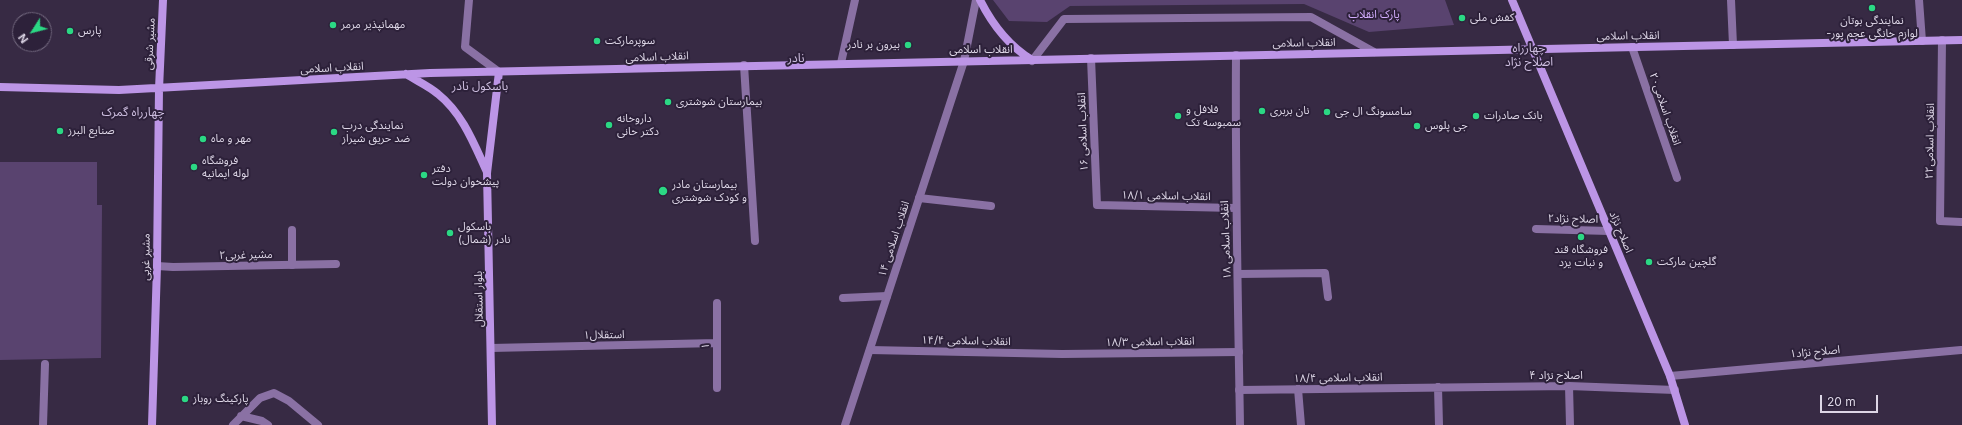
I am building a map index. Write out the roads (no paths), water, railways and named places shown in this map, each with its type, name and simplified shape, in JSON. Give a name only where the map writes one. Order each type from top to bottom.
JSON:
[{"type":"main road","name":"مشیر شرقی","points":[[159,89],[163,0]]},
{"type":"main road","points":[[980,0],[996,28],[1022,54],[1032,61]]},
{"type":"main road","name":"اصلاح نژاد","points":[[1512,0],[1531,49],[1670,376],[1685,425]]},
{"type":"main road","name":"انقلاب اسلامی","points":[[0,87],[119,90],[159,89],[406,74],[744,65],[1032,61],[1091,58],[1962,40]]},
{"type":"main road","name":"بلوار استقلال","points":[[492,425],[487,173],[500,72]]},
{"type":"main road","points":[[406,74],[437,93],[451,106],[464,125],[487,173]]},
{"type":"main road","name":"مشیر غربی","points":[[152,425],[157,266],[159,89]]},
{"type":"street","points":[[469,0],[466,46],[500,72]]},
{"type":"street","points":[[841,63],[855,0]]},
{"type":"street","name":"۱۴ انقلاب اسلامی","points":[[845,425],[964,61],[976,0]]},
{"type":"street","points":[[1731,0],[1733,45]]},
{"type":"street","points":[[1919,0],[1922,41]]},
{"type":"street","points":[[1032,61],[1064,19],[1311,17],[1374,52]]},
{"type":"street","name":"انقلاب اسلامی۲۲","points":[[1942,40],[1940,221],[1961,222]]},
{"type":"street","name":"انقلاب اسلامی۲۰","points":[[1632,47],[1677,178]]},
{"type":"street","name":"۱۸ انقلاب اسلامی","points":[[1236,55],[1235,208],[1238,274],[1240,425]]},
{"type":"street","name":"۱۶ انقلاب اسلامی","points":[[1091,58],[1096,205]]},
{"type":"street","points":[[744,65],[755,241]]},
{"type":"street","points":[[919,198],[991,206]]},
{"type":"street","name":"۱۸/۱ انقلاب اسلامی","points":[[1096,205],[1235,208]]},
{"type":"street","name":"اصلاح نژاد۲","points":[[1536,229],[1609,231]]},
{"type":"street","points":[[292,230],[292,265]]},
{"type":"street","name":"۲مشیر غربی","points":[[157,266],[336,264]]},
{"type":"street","points":[[1238,274],[1325,273],[1328,296]]},
{"type":"street","points":[[842,298],[887,296]]},
{"type":"street","name":"۱","points":[[717,304],[717,388]]},
{"type":"street","name":"استقلال۱","points":[[491,348],[717,343]]},
{"type":"street","name":"۱۴/۴ انقلاب اسلامی","points":[[870,350],[1062,354]]},
{"type":"street","name":"اصلاح نژاد۱","points":[[1670,376],[1961,350]]},
{"type":"street","name":"۱۸/۳ انقلاب اسلامی","points":[[1062,354],[1239,352]]},
{"type":"street","points":[[43,425],[45,364]]},
{"type":"street","points":[[1570,386],[1570,425]]},
{"type":"street","name":"۴ اصلاح نژاد","points":[[1438,387],[1570,386],[1675,390]]},
{"type":"street","points":[[1438,387],[1439,425]]},
{"type":"street","name":"۱۸/۴ انقلاب اسلامی","points":[[1239,390],[1438,387]]},
{"type":"street","points":[[1298,389],[1301,425]]},
{"type":"street","points":[[233,425],[260,398],[274,394],[289,401],[318,425]]},
{"type":"street","points":[[241,416],[268,425]]},
{"type":"place","name":"نمایندگی بوتان -لوازم خانگی عجم پور","points":[[1872,8]]},
{"type":"place","name":"کفش ملی","points":[[1462,18]]},
{"type":"place","name":"مهمانپذیر مرمر","points":[[333,25]]},
{"type":"place","name":"پارس","points":[[70,31]]},
{"type":"place","name":"سوپرمارکت","points":[[597,41]]},
{"type":"place","name":"بیرون بر نادر","points":[[908,45]]},
{"type":"place","name":"بیمارستان شوشتری","points":[[668,102]]},
{"type":"place","name":"نان بربری","points":[[1262,111]]},
{"type":"place","name":"سامسونگ ال جی","points":[[1327,112]]},
{"type":"place","name":"فلافل و سمبوسه تک","points":[[1178,116]]},
{"type":"place","name":"بانک صادرات","points":[[1476,116]]},
{"type":"place","name":"داروخانه دکتر خانی","points":[[609,125]]},
{"type":"place","name":"جی پلوس","points":[[1417,126]]},
{"type":"place","name":"صنایع البرز","points":[[60,131]]},
{"type":"place","name":"نمایندگی درب ضد حریق شیراز","points":[[334,132]]},
{"type":"place","name":"مهر و ماه","points":[[203,139]]},
{"type":"place","name":"فروشگاه لوله ایمانیه","points":[[194,167]]},
{"type":"place","name":"دفتر پیشخوان دولت","points":[[424,175]]},
{"type":"place","name":"بیمارستان مادر و کودک شوشتری","points":[[663,191]]},
{"type":"place","name":"باسکول نادر (شمال)","points":[[450,233]]},
{"type":"place","name":"فروشگاه قند و نبات یزد","points":[[1581,237]]},
{"type":"place","name":"گلچین مارکت","points":[[1649,262]]},
{"type":"place","name":"پارکینگ روباز","points":[[185,399]]},
{"type":"district","name":"چهارراه اصلاح نژاد","points":[[1529,55]]},
{"type":"district","name":"نادر","points":[[796,58]]},
{"type":"district","name":"باسکول نادر","points":[[480,86]]},
{"type":"district","name":"چهارراه گمرک","points":[[133,112]]},
{"type":"park label","name":"پارک انقلاب","points":[[1374,15]]}]
